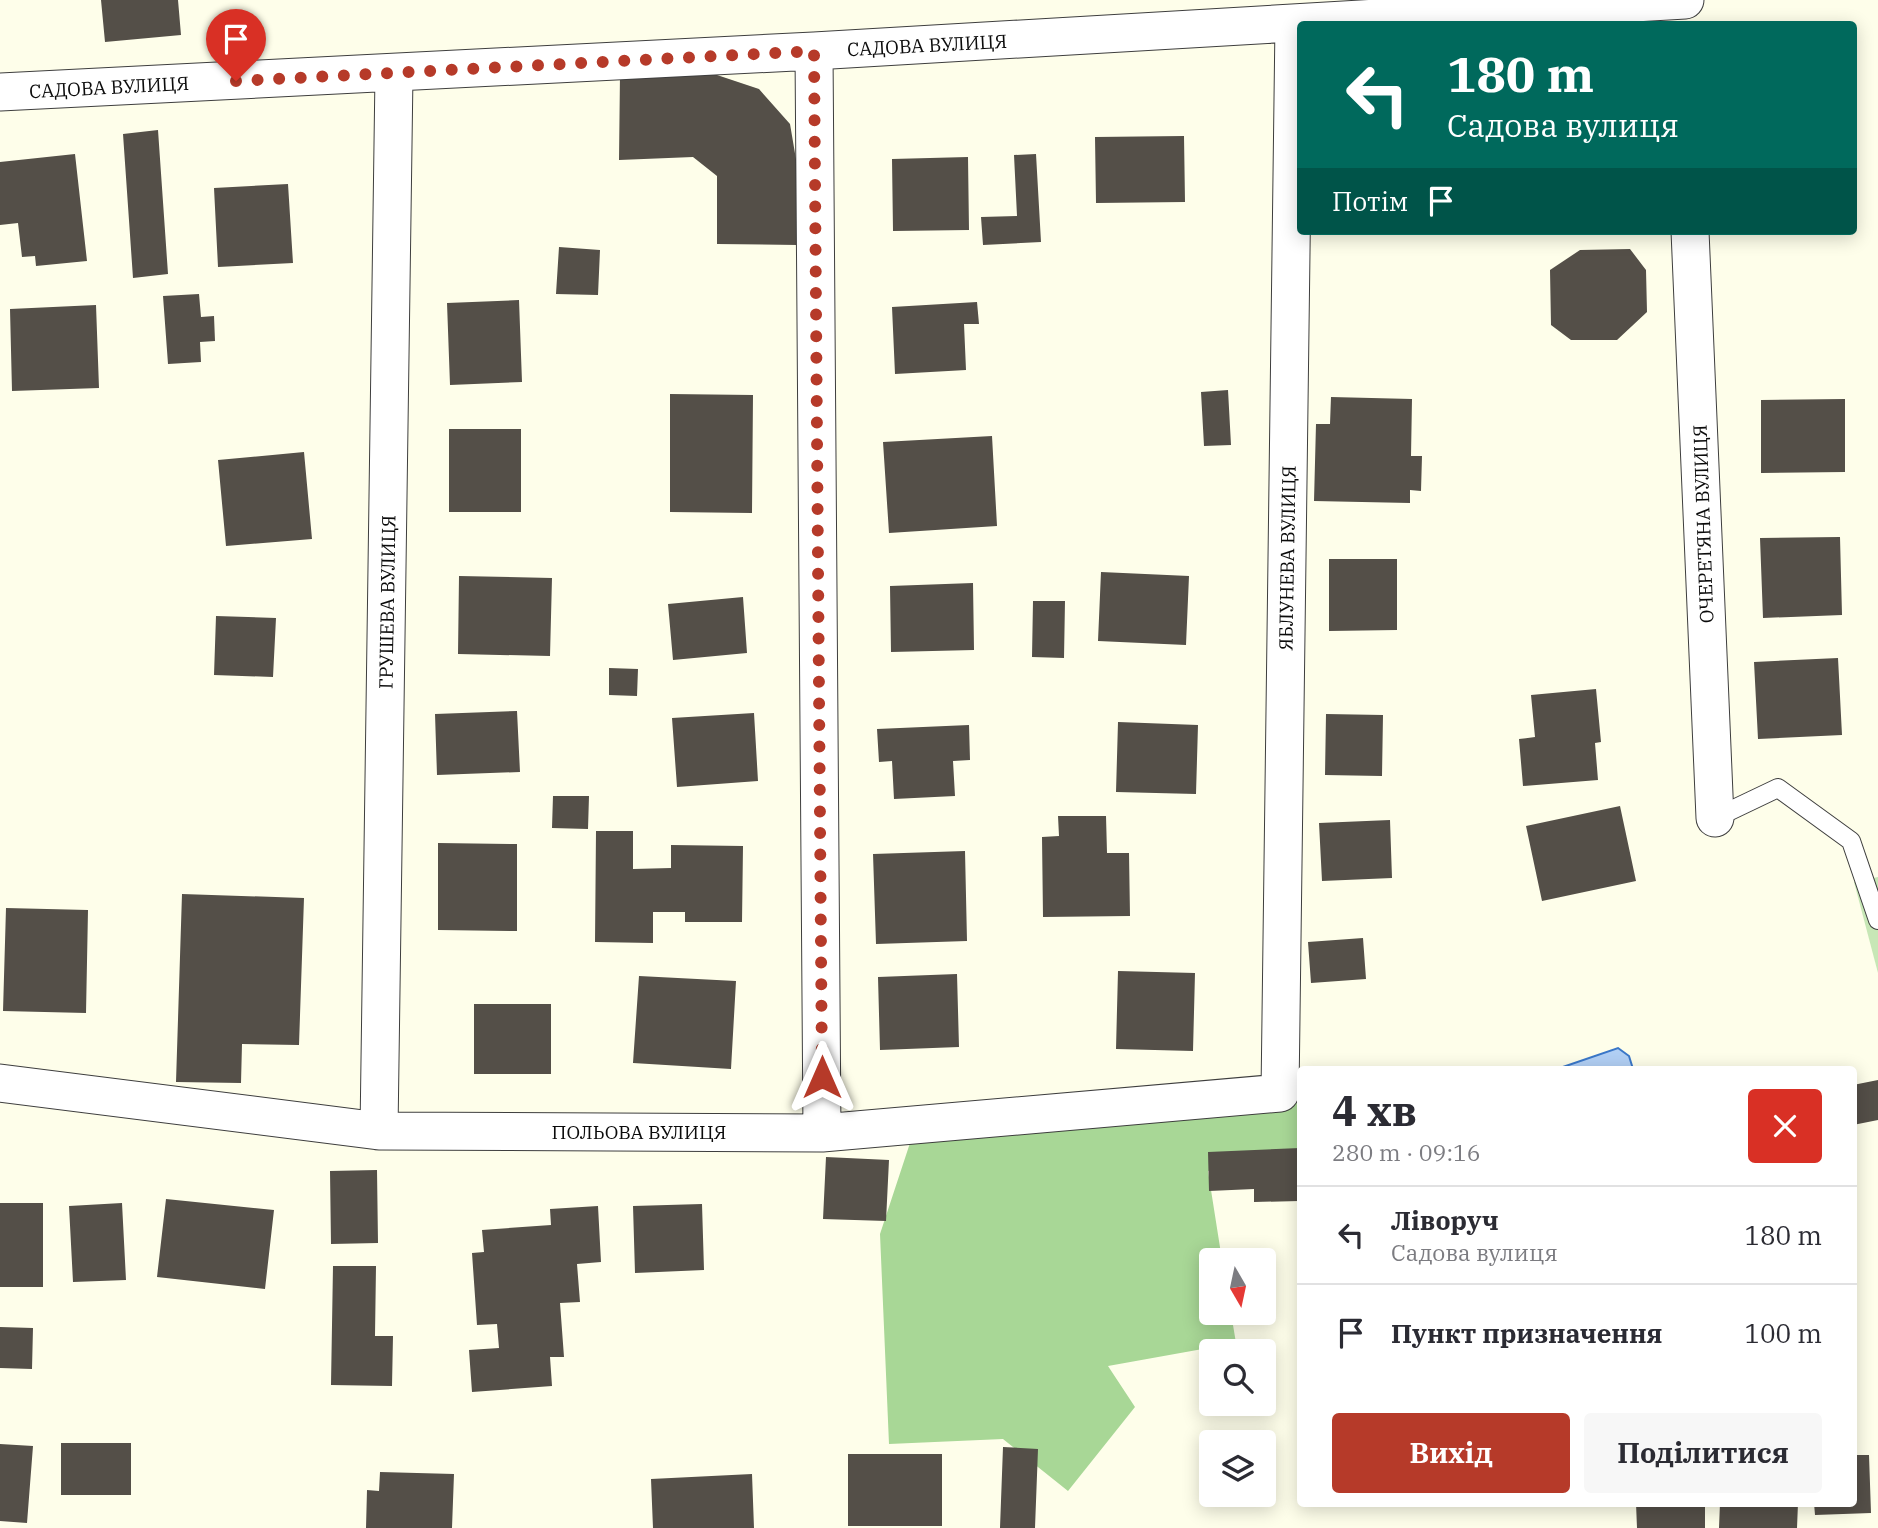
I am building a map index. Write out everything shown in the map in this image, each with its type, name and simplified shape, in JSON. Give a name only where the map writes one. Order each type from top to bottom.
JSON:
[{"type":"street","name":"САДОВА ВУЛИЦЯ","points":[[1328,21],[1683,0]]},
{"type":"street","points":[[1682,21],[1683,0]]},
{"type":"street","name":"ЯБЛУНЕВА ВУЛИЦЯ","points":[[1280,1093],[1294,23]]},
{"type":"street","name":"САДОВА ВУЛИЦЯ","points":[[0,92],[394,74],[1297,23]]},
{"type":"street","points":[[814,51],[822,1133]]},
{"type":"street","name":"ГРУШЕВА ВУЛИЦЯ","points":[[379,1131],[394,74]]},
{"type":"street","name":"ОЧЕРЕТЯНА ВУЛИЦЯ","points":[[1690,235],[1715,818]]},
{"type":"street","name":"ПОЛЬОВА ВУЛИЦЯ","points":[[0,1083],[379,1131],[822,1133],[1280,1093]]},
{"type":"lane","points":[[1715,818],[1778,788],[1851,841],[1878,920]]},
{"type":"green space","points":[[1878,877],[1878,973],[1854,882]]},
{"type":"green space","points":[[1297,1089],[1297,1157],[1208,1171],[1220,1248],[1199,1248],[1199,1325],[1233,1325],[1235,1339],[1199,1339],[1199,1350],[1108,1366],[1135,1407],[1068,1491],[1003,1439],[889,1444],[880,1234],[910,1143]]},
{"type":"water","points":[[1618,1048],[1629,1056],[1632,1066],[1566,1066]]},
{"type":"building","points":[[101,0],[178,0],[181,35],[105,42]]},
{"type":"building","points":[[620,74],[717,75],[759,89],[790,124],[798,171],[798,245],[717,244],[717,176],[693,157],[619,160]]},
{"type":"building","points":[[158,130],[168,274],[133,278],[123,134]]},
{"type":"building","points":[[1184,136],[1185,202],[1096,203],[1095,137]]},
{"type":"building","points":[[75,154],[87,261],[36,266],[35,256],[22,257],[18,223],[0,225],[0,162]]},
{"type":"building","points":[[1036,154],[1041,242],[983,245],[981,217],[1017,216],[1014,155]]},
{"type":"building","points":[[968,157],[969,230],[893,231],[892,159]]},
{"type":"building","points":[[288,184],[293,263],[218,267],[214,188]]},
{"type":"building","points":[[559,247],[600,250],[598,295],[556,294]]},
{"type":"building","points":[[1630,249],[1646,270],[1647,312],[1617,340],[1571,340],[1551,325],[1550,270],[1580,250]]},
{"type":"building","points":[[199,294],[201,317],[214,316],[215,341],[200,342],[201,362],[168,364],[163,296]]},
{"type":"building","points":[[519,300],[522,382],[450,385],[447,303]]},
{"type":"building","points":[[977,302],[979,324],[964,324],[966,370],[895,374],[892,307]]},
{"type":"building","points":[[96,305],[99,388],[12,391],[10,309]]},
{"type":"building","points":[[1228,390],[1231,445],[1204,446],[1201,392]]},
{"type":"building","points":[[670,394],[753,395],[752,513],[670,512]]},
{"type":"building","points":[[1331,397],[1412,399],[1411,456],[1422,456],[1421,491],[1410,490],[1410,503],[1314,501],[1316,424],[1330,424]]},
{"type":"building","points":[[1845,399],[1845,472],[1761,473],[1761,400]]},
{"type":"building","points":[[449,429],[521,429],[521,512],[449,512]]},
{"type":"building","points":[[992,436],[997,526],[889,533],[883,442]]},
{"type":"building","points":[[304,452],[312,539],[226,546],[218,460]]},
{"type":"building","points":[[1840,537],[1842,615],[1763,618],[1760,538]]},
{"type":"building","points":[[1329,559],[1397,559],[1397,630],[1329,631]]},
{"type":"building","points":[[1101,572],[1189,576],[1186,645],[1098,641]]},
{"type":"building","points":[[459,576],[552,578],[550,656],[458,654]]},
{"type":"building","points":[[973,583],[974,650],[891,652],[890,586]]},
{"type":"building","points":[[743,597],[747,653],[673,660],[668,604]]},
{"type":"building","points":[[1033,601],[1065,601],[1064,658],[1032,657]]},
{"type":"building","points":[[216,616],[276,618],[273,677],[214,675]]},
{"type":"building","points":[[1838,658],[1842,735],[1758,739],[1754,662]]},
{"type":"building","points":[[609,668],[638,669],[637,696],[609,695]]},
{"type":"building","points":[[1596,689],[1601,742],[1595,743],[1598,780],[1523,786],[1519,739],[1535,737],[1531,695]]},
{"type":"building","points":[[517,711],[520,772],[437,775],[435,714]]},
{"type":"building","points":[[754,713],[758,781],[677,787],[672,718]]},
{"type":"building","points":[[1326,714],[1383,715],[1382,776],[1325,775]]},
{"type":"building","points":[[1118,722],[1198,725],[1196,794],[1116,792]]},
{"type":"building","points":[[969,725],[970,760],[953,761],[955,796],[894,799],[892,761],[879,762],[877,729]]},
{"type":"building","points":[[553,796],[589,796],[588,829],[552,828]]},
{"type":"building","points":[[1620,806],[1636,881],[1542,901],[1526,826]]},
{"type":"building","points":[[1058,816],[1106,816],[1107,853],[1129,853],[1130,916],[1043,917],[1042,837],[1059,836]]},
{"type":"building","points":[[1390,820],[1392,878],[1322,881],[1319,823]]},
{"type":"building","points":[[596,831],[633,831],[633,869],[671,868],[671,845],[743,846],[742,922],[685,922],[685,912],[653,912],[653,943],[595,942]]},
{"type":"building","points":[[438,843],[517,844],[517,931],[438,930]]},
{"type":"building","points":[[965,851],[967,941],[876,944],[873,854]]},
{"type":"building","points":[[182,894],[304,898],[299,1045],[242,1044],[241,1083],[176,1082]]},
{"type":"building","points":[[6,908],[88,910],[86,1013],[3,1011]]},
{"type":"building","points":[[1363,938],[1366,979],[1311,983],[1308,942]]},
{"type":"building","points":[[1118,971],[1195,973],[1193,1051],[1116,1049]]},
{"type":"building","points":[[957,974],[959,1047],[880,1050],[878,977]]},
{"type":"building","points":[[639,976],[736,981],[731,1069],[633,1063]]},
{"type":"building","points":[[474,1004],[551,1004],[551,1074],[474,1074]]},
{"type":"building","points":[[1878,1080],[1878,1120],[1857,1124],[1857,1084]]},
{"type":"building","points":[[1297,1148],[1297,1201],[1254,1202],[1254,1189],[1209,1191],[1208,1152]]},
{"type":"building","points":[[826,1157],[889,1160],[886,1221],[823,1219]]},
{"type":"building","points":[[377,1170],[378,1243],[331,1244],[330,1171]]},
{"type":"building","points":[[166,1199],[274,1210],[265,1289],[157,1277]]},
{"type":"building","points":[[0,1203],[43,1203],[43,1287],[0,1287]]},
{"type":"building","points":[[122,1203],[126,1280],[73,1282],[69,1206]]},
{"type":"building","points":[[702,1204],[704,1270],[635,1273],[633,1206]]},
{"type":"building","points":[[598,1206],[601,1262],[577,1264],[580,1302],[560,1303],[564,1357],[550,1357],[552,1386],[472,1392],[469,1350],[499,1348],[497,1324],[477,1325],[472,1253],[484,1252],[482,1230],[551,1225],[550,1209]]},
{"type":"building","points":[[333,1266],[376,1266],[375,1336],[393,1336],[392,1386],[331,1385]]},
{"type":"building","points":[[0,1327],[33,1328],[32,1369],[0,1368]]},
{"type":"building","points":[[61,1443],[131,1443],[131,1495],[61,1495]]},
{"type":"building","points":[[0,1444],[33,1446],[27,1523],[0,1521]]},
{"type":"building","points":[[1003,1447],[1038,1449],[1035,1528],[1000,1528]]},
{"type":"building","points":[[848,1454],[942,1454],[942,1526],[848,1526]]},
{"type":"building","points":[[1857,1455],[1869,1455],[1871,1513],[1815,1515],[1814,1507],[1857,1507]]},
{"type":"building","points":[[380,1472],[454,1474],[452,1528],[366,1528],[367,1490],[379,1491]]},
{"type":"building","points":[[752,1474],[754,1528],[653,1528],[651,1479]]},
{"type":"building","points":[[1636,1507],[1705,1507],[1705,1528],[1637,1528]]},
{"type":"building","points":[[1720,1507],[1798,1507],[1797,1528],[1719,1528]]},
{"type":"route","points":[[236,81],[814,51],[822,1077]]}]
